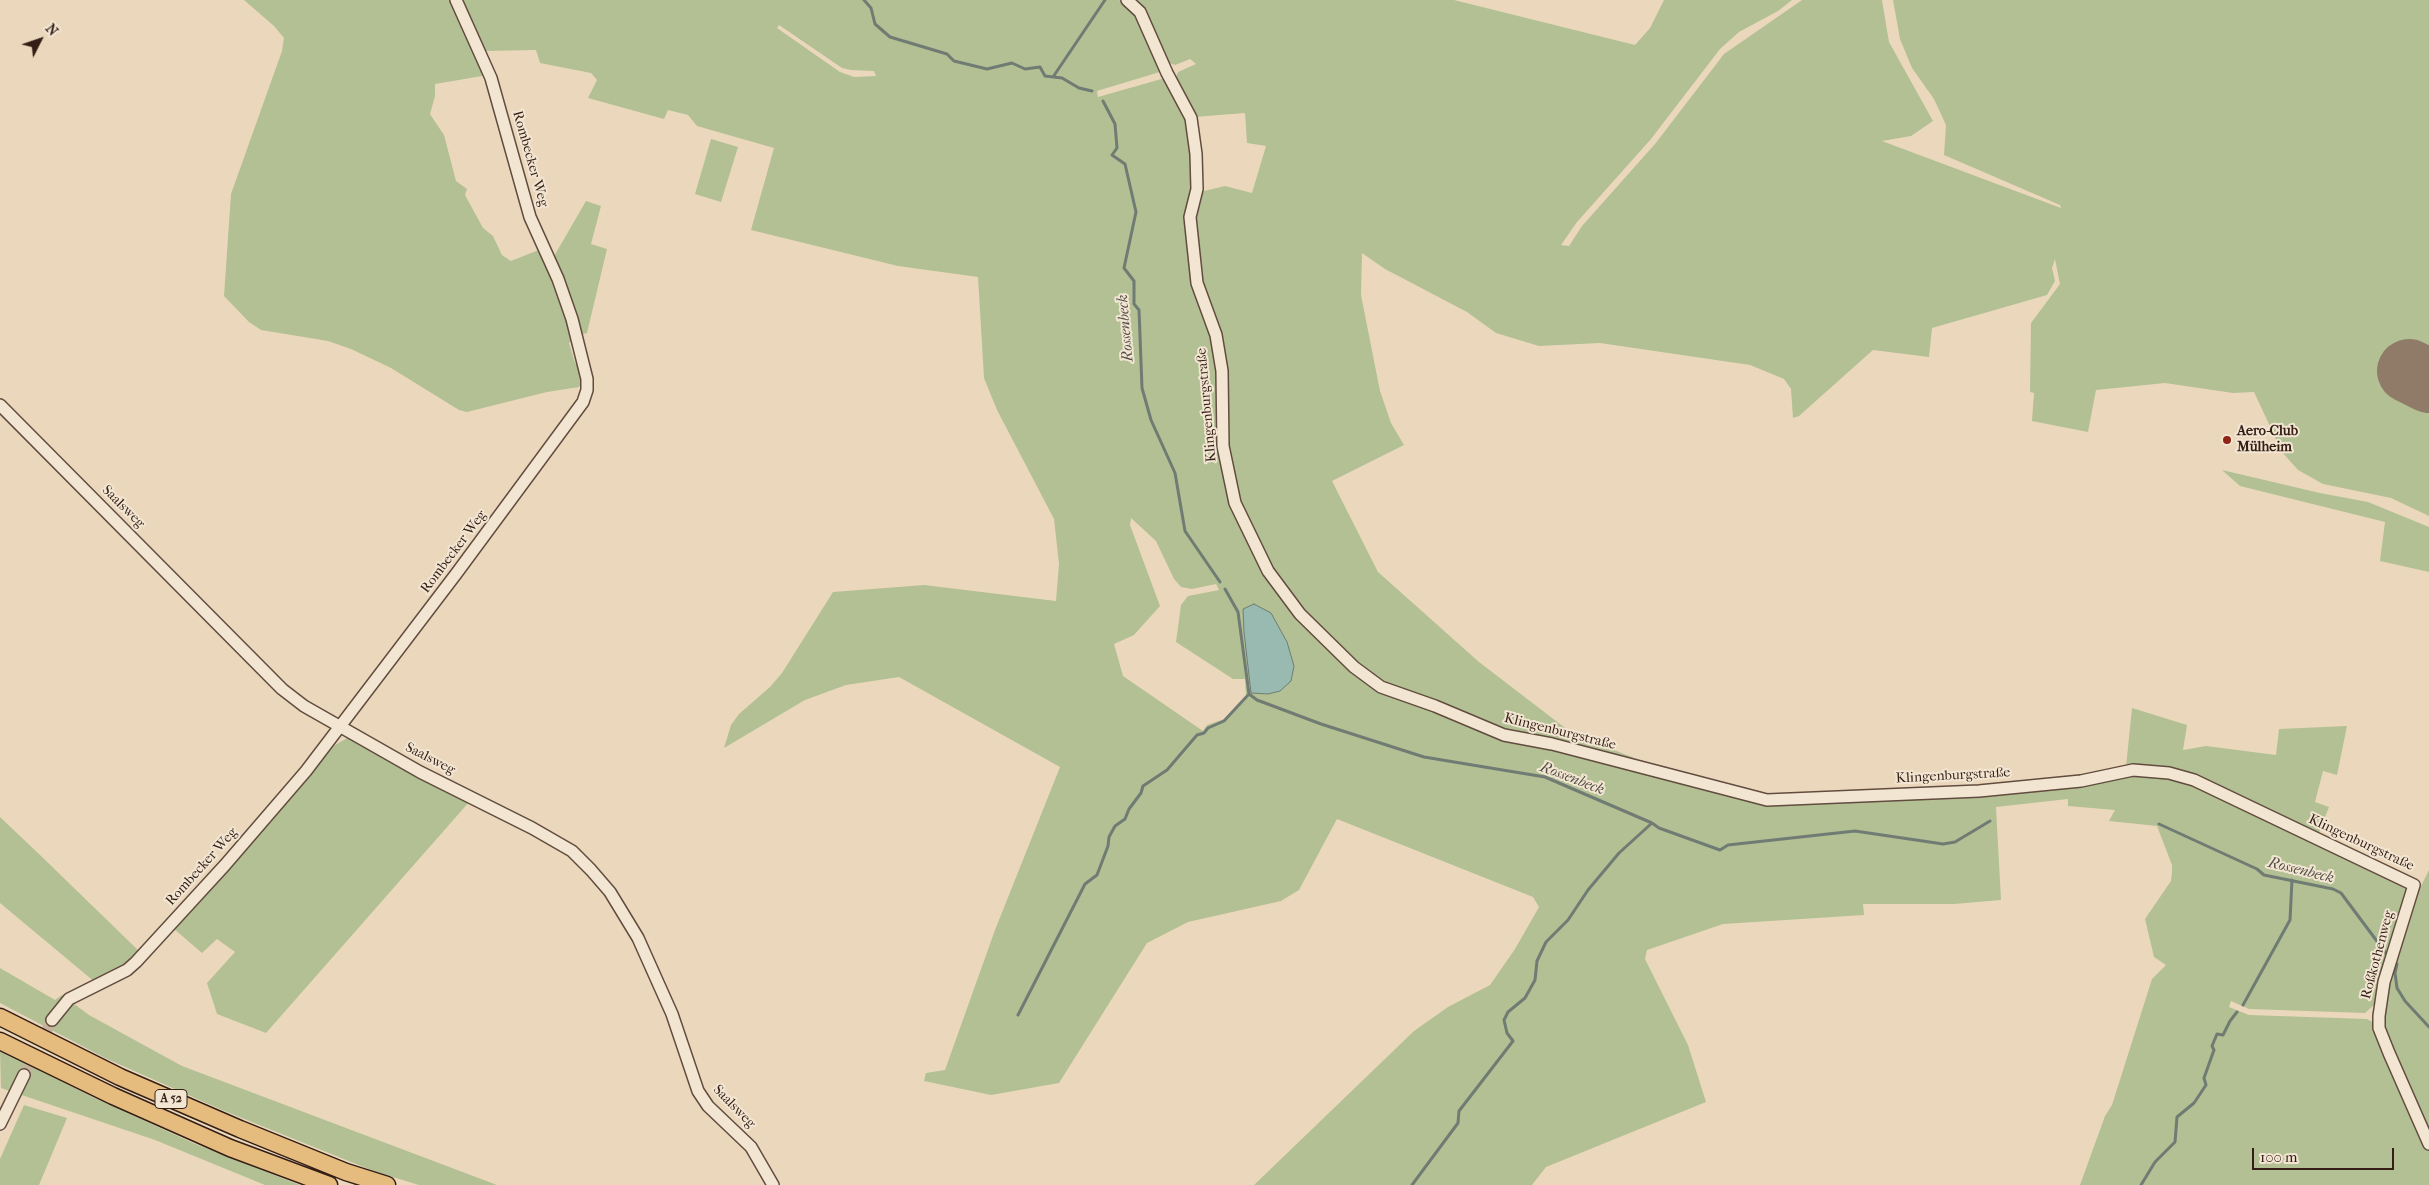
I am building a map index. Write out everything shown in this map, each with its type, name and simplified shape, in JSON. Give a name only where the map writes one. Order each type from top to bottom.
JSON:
[{"type":"highway","name":"A 52","points":[[0,1017],[120,1077],[240,1130],[346,1172],[386,1185]]},
{"type":"highway","name":"A 52","points":[[0,1041],[230,1148],[329,1185]]},
{"type":"street","name":"Rombecker Weg","points":[[52,1020],[69,999],[127,970],[136,962],[225,865],[340,728],[578,410],[587,390],[581,355],[565,297],[526,204],[491,78],[456,0]]},
{"type":"street","name":"Klingenburgstraße","points":[[1127,0],[1140,12],[1167,73],[1191,118],[1196,154],[1197,189],[1190,217],[1197,283],[1216,335],[1222,370],[1223,446],[1236,503],[1268,570],[1300,614],[1354,667],[1381,687],[1435,706],[1504,735],[1552,744],[1767,800],[1979,791],[2081,781],[2133,770],[2169,774],[2194,780],[2414,885]]},
{"type":"street","name":"Saalsweg","points":[[0,405],[282,689],[304,706],[340,728],[420,772],[532,828],[572,851],[591,870],[619,904],[642,945],[672,1014],[698,1091],[708,1106],[751,1147],[772,1185]]},
{"type":"street","name":"Roßkothenweg","points":[[2414,885],[2384,982],[2379,1028],[2388,1053],[2429,1144]]},
{"type":"street","points":[[0,1124],[24,1075]]},
{"type":"green space","points":[[244,0],[448,0],[454,3],[488,75],[435,84],[435,96],[430,114],[444,135],[456,181],[467,189],[465,195],[483,228],[493,236],[502,255],[511,261],[541,249],[555,281],[573,338],[569,343],[575,363],[580,366],[583,381],[579,387],[547,392],[467,412],[459,410],[391,368],[351,349],[328,341],[261,330],[249,322],[224,296],[231,194],[282,51],[284,38],[274,26]]},
{"type":"green space","points":[[459,0],[1119,0],[1134,10],[1163,71],[1097,91],[1098,97],[1165,78],[1187,119],[1193,154],[1193,190],[1187,215],[1194,284],[1213,335],[1219,333],[1202,283],[1194,216],[1200,192],[1225,186],[1252,193],[1266,146],[1247,143],[1245,113],[1194,117],[1175,80],[1178,72],[1196,64],[1190,59],[1175,65],[1169,63],[1141,5],[1134,0],[1454,0],[1635,45],[1650,28],[1664,0],[1792,0],[1778,11],[1739,32],[1720,49],[1651,139],[1577,222],[1561,245],[1569,246],[1582,226],[1655,144],[1724,54],[1802,0],[1882,0],[1889,42],[1933,121],[1911,136],[1882,141],[2061,208],[2060,205],[1944,155],[1946,125],[1934,99],[1912,68],[1900,39],[1893,0],[2429,0],[2429,516],[2391,498],[2323,484],[2298,470],[2282,452],[2254,392],[2233,393],[2165,383],[2096,390],[2088,432],[2032,421],[2034,393],[2030,392],[2031,323],[2060,284],[2055,259],[2052,268],[2055,281],[2047,295],[1932,328],[1929,357],[1873,350],[1799,416],[1793,418],[1791,389],[1784,379],[1750,365],[1600,343],[1539,346],[1496,333],[1467,312],[1385,269],[1362,253],[1361,295],[1380,391],[1391,423],[1404,445],[1332,481],[1378,572],[1479,662],[1573,734],[1637,759],[1635,763],[1553,741],[1505,732],[1433,702],[1432,710],[1502,740],[1550,748],[1765,804],[1978,795],[2083,784],[2134,774],[2160,776],[2191,783],[2405,884],[2409,893],[2375,1004],[2365,1013],[2249,1009],[2231,1001],[2229,1007],[2249,1015],[2367,1019],[2385,1029],[2386,992],[2415,898],[2429,870],[2429,1185],[2080,1185],[2105,1116],[2112,1105],[2152,979],[2166,965],[2154,957],[2145,919],[2171,881],[2172,865],[2157,826],[2109,821],[2115,810],[2068,806],[2068,799],[1996,807],[2001,900],[1954,904],[1863,904],[1864,915],[1723,924],[1647,950],[1645,959],[1688,1045],[1706,1102],[1546,1167],[1532,1185],[1254,1185],[1414,1031],[1448,1007],[1490,985],[1515,949],[1539,907],[1533,897],[1337,819],[1299,890],[1281,901],[1188,922],[1147,943],[1059,1083],[991,1095],[924,1081],[926,1073],[945,1070],[995,930],[1060,767],[899,677],[846,685],[805,700],[724,748],[731,725],[739,714],[770,687],[782,673],[833,592],[924,585],[1056,601],[1059,564],[1054,519],[997,410],[984,378],[978,277],[898,266],[751,230],[774,148],[697,126],[688,115],[668,110],[664,119],[588,98],[597,80],[591,73],[540,63],[536,50],[484,51]],"holes":[[[779,25],[842,68],[874,71],[876,76],[854,77],[840,72],[777,28]],[[1131,518],[1156,541],[1174,579],[1181,587],[1192,589],[1216,584],[1219,590],[1188,596],[1181,605],[1176,642],[1233,679],[1245,679],[1246,696],[1224,719],[1207,725],[1203,731],[1123,676],[1114,644],[1134,635],[1160,606],[1130,525]]]},
{"type":"green space","points":[[711,139],[738,147],[721,202],[695,194]]},
{"type":"green space","points":[[586,201],[601,206],[591,244],[607,249],[587,333],[580,335],[553,258]]},
{"type":"green space","points":[[2222,470],[2368,502],[2429,527],[2429,572],[2380,561],[2385,522],[2240,486]]},
{"type":"green space","points":[[2132,708],[2187,725],[2183,750],[2206,746],[2276,755],[2279,729],[2347,726],[2337,775],[2323,771],[2315,802],[2329,807],[2318,835],[2195,777],[2126,767]]},
{"type":"green space","points":[[349,737],[470,801],[266,1033],[217,1014],[207,983],[235,952],[217,939],[202,953],[173,928],[335,745]]},
{"type":"green space","points":[[0,817],[141,953],[124,968],[96,983],[0,903]]},
{"type":"green space","points":[[0,968],[55,1000],[62,995],[89,1015],[182,1066],[497,1185],[419,1185],[376,1172],[222,1110],[105,1058],[0,1003]]},
{"type":"green space","points":[[0,1050],[95,1098],[193,1143],[300,1185],[265,1185],[155,1140],[1,1088]]},
{"type":"green space","points":[[24,1105],[67,1118],[39,1185],[0,1185],[0,1159]]},
{"type":"water","points":[[1254,604],[1271,613],[1287,642],[1294,666],[1291,681],[1280,691],[1268,694],[1251,693],[1243,609]]},
{"type":"waterway","name":"Rossenbeck","points":[[864,0],[871,8],[875,24],[890,37],[947,54],[954,61],[987,69],[1012,63],[1025,69],[1040,67],[1045,76],[1062,78],[1079,88],[1092,91]]},
{"type":"waterway","points":[[1053,77],[1105,0]]},
{"type":"waterway","name":"Rossenbeck","points":[[1103,101],[1115,124],[1117,148],[1112,155],[1125,164],[1136,212],[1124,268],[1134,281],[1134,304],[1139,310],[1142,388],[1151,420],[1175,473],[1185,531],[1220,582]]},
{"type":"waterway","name":"Rossenbeck","points":[[1225,589],[1238,612],[1249,694],[1257,700],[1321,724],[1424,757],[1545,777],[1652,823],[1659,828],[1720,850],[1728,845],[1855,831],[1943,844],[1955,842],[1990,821]]},
{"type":"waterway","points":[[1018,1015],[1085,884],[1097,875],[1108,846],[1109,837],[1115,826],[1125,819],[1129,809],[1141,793],[1143,786],[1167,770],[1197,735],[1224,721],[1249,694]]},
{"type":"waterway","points":[[1412,1185],[1458,1123],[1459,1111],[1513,1041],[1507,1033],[1504,1020],[1508,1012],[1525,998],[1535,980],[1537,961],[1546,942],[1568,920],[1588,890],[1619,853],[1652,823]]},
{"type":"waterway","name":"Rossenbeck","points":[[2159,824],[2257,869],[2264,875],[2333,889],[2341,893],[2388,956]]},
{"type":"waterway","points":[[2243,1005],[2290,920],[2292,880]]},
{"type":"waterway","name":"Rossenbeck","points":[[2397,964],[2395,973],[2397,988],[2405,1001],[2429,1027]]},
{"type":"waterway","points":[[2141,1185],[2155,1162],[2175,1142],[2177,1117],[2194,1103],[2206,1085],[2204,1078],[2214,1050],[2212,1046],[2217,1034],[2223,1035],[2237,1012]]},
{"type":"runway","points":[[2409,371],[2429,381]]},
{"type":"tunnel","points":[[24,1075],[52,1020]]},
{"type":"place","name":"Aero-Club Mülheim","points":[[2227,440]]}]
